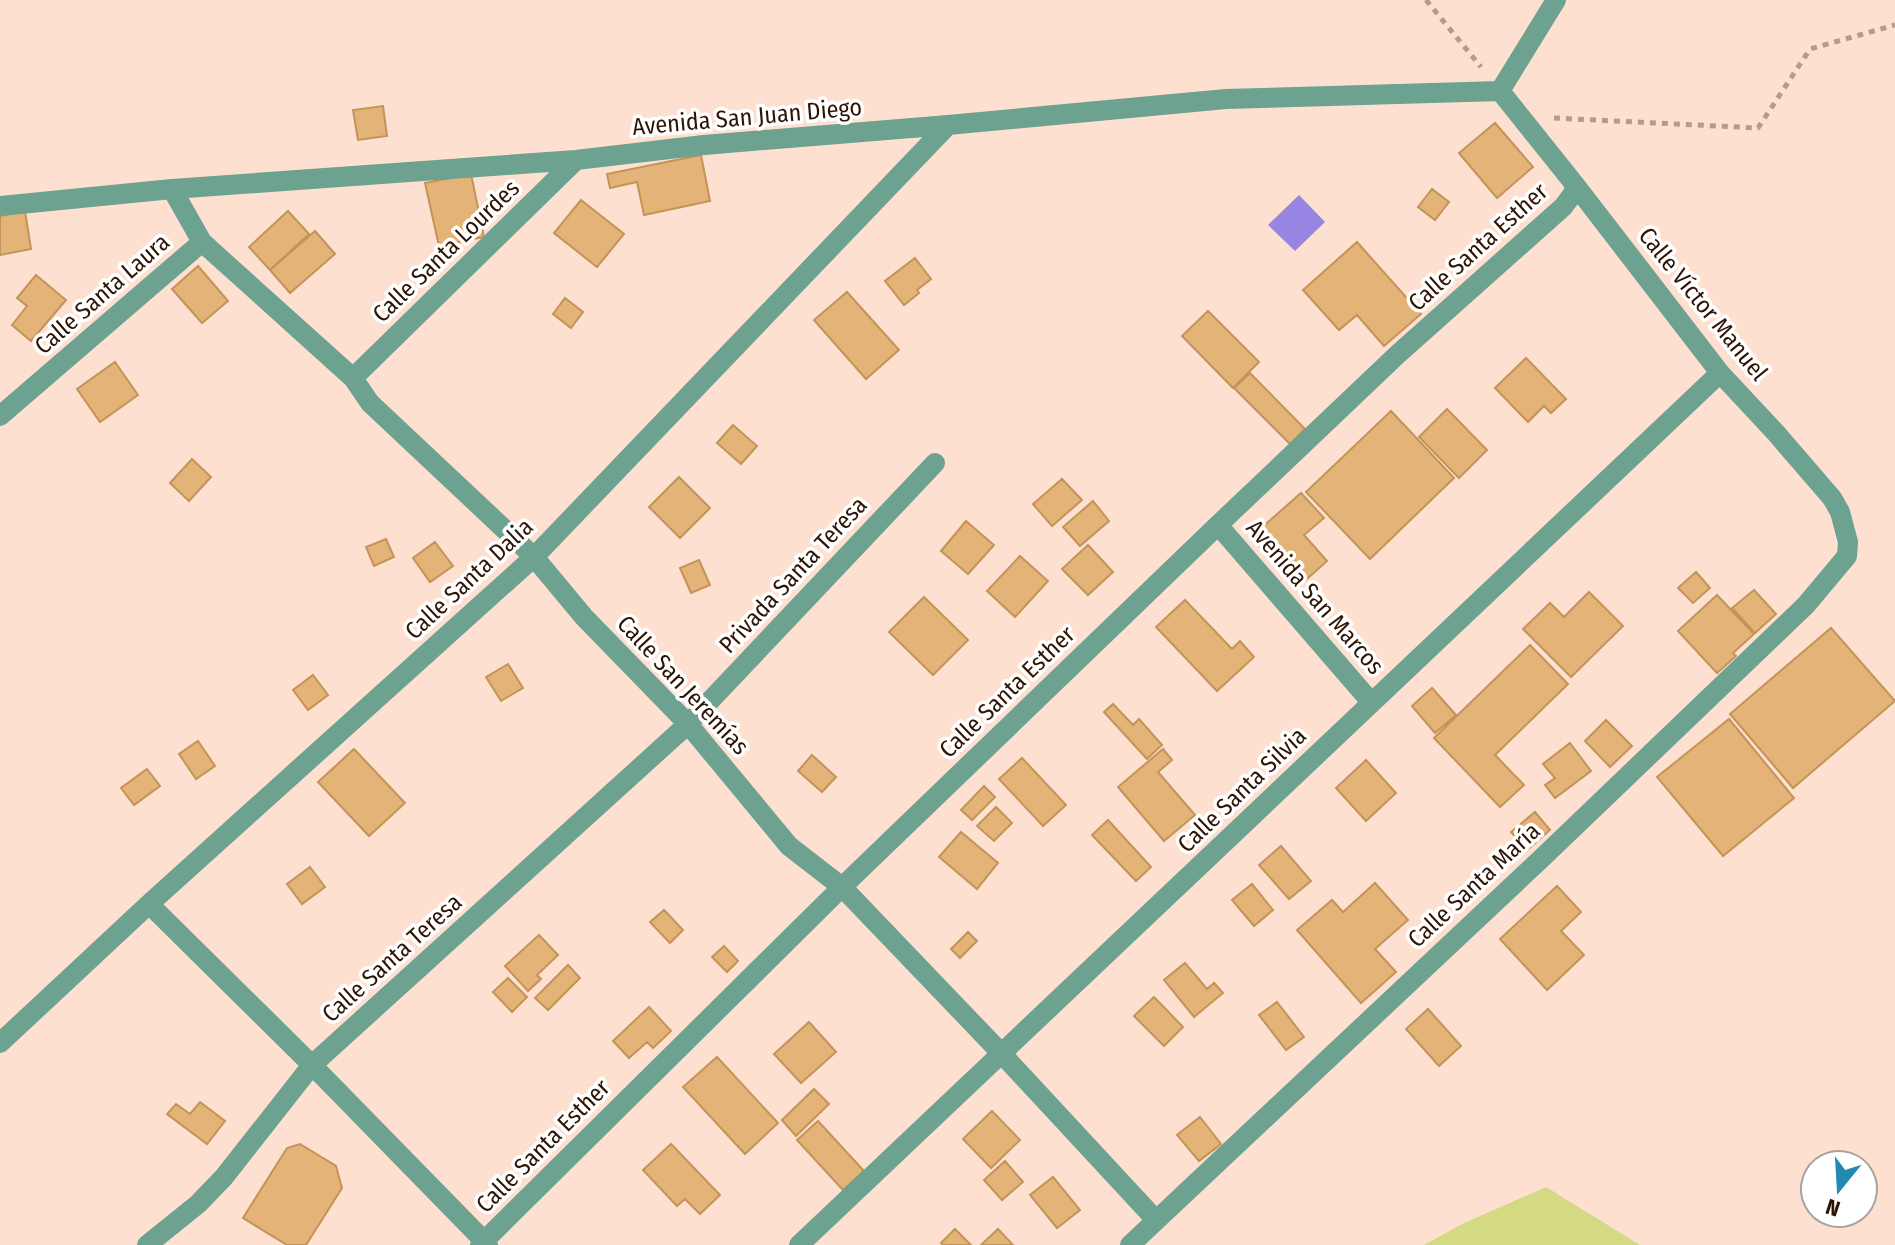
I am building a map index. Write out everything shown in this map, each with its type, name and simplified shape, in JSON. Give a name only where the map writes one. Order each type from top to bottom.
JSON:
[{"type":"street","points":[[1500,91],[1556,0]]},
{"type":"street","name":"Calle Víctor Manuel","points":[[1500,91],[1720,373],[1832,498],[1840,512],[1848,542],[1847,556]]},
{"type":"street","name":"Avenida San Juan Diego","points":[[0,206],[172,189],[576,160],[704,145],[1226,99],[1500,91]]},
{"type":"street","name":"Calle Santa Dalia","points":[[0,1043],[149,904],[534,557],[948,125]]},
{"type":"street","name":"Calle Santa Lourdes","points":[[353,378],[576,160]]},
{"type":"street","name":"Calle Santa Esther","points":[[484,1244],[636,1089],[842,887],[1398,354],[1563,207],[1576,186]]},
{"type":"street","name":"Calle San Jeremías","points":[[172,189],[202,242],[353,378],[370,403],[534,557],[584,617],[688,724],[789,846],[842,887],[1156,1220]]},
{"type":"street","name":"Calle Santa Laura","points":[[0,416],[202,242]]},
{"type":"street","name":"Calle Santa Silvia","points":[[799,1245],[1720,373]]},
{"type":"street","name":"Privada Santa Teresa","points":[[688,724],[935,463]]},
{"type":"street","name":"Avenida San Marcos","points":[[1218,525],[1371,702]]},
{"type":"street","name":"Calle Santa María","points":[[1130,1245],[1806,605],[1847,556]]},
{"type":"street","name":"Calle Santa Teresa","points":[[147,1245],[198,1204],[224,1177],[312,1065],[688,724]]},
{"type":"street","points":[[149,904],[312,1065],[484,1244]]},
{"type":"path","points":[[1426,0],[1500,91]]},
{"type":"path","points":[[1522,117],[1758,128],[1810,49],[1895,25]]},
{"type":"green space","points":[[1546,1187],[1640,1245],[1424,1245],[1462,1224]]},
{"type":"shaded area","points":[[1299,195],[1325,222],[1295,251],[1268,225]]},
{"type":"building","points":[[383,106],[387,136],[358,140],[353,110]]},
{"type":"building","points":[[1495,123],[1533,167],[1497,198],[1459,153]]},
{"type":"building","points":[[701,155],[710,201],[644,215],[637,182],[610,188],[607,174]]},
{"type":"building","points":[[471,174],[484,237],[439,246],[425,183]]},
{"type":"building","points":[[1432,189],[1449,202],[1435,220],[1418,207]]},
{"type":"building","points":[[581,200],[624,234],[597,267],[554,233]]},
{"type":"building","points":[[25,211],[31,249],[0,255],[0,216]]},
{"type":"building","points":[[288,211],[309,234],[270,270],[249,247]]},
{"type":"building","points":[[315,231],[335,254],[290,293],[270,270]]},
{"type":"building","points":[[1357,242],[1421,314],[1384,346],[1357,315],[1339,330],[1303,290]]},
{"type":"building","points":[[915,258],[931,279],[904,305],[885,281]]},
{"type":"building","points":[[198,266],[228,301],[202,323],[172,289]]},
{"type":"building","points":[[36,275],[66,300],[31,341],[12,325],[27,306],[17,298]]},
{"type":"building","points":[[847,292],[899,350],[866,379],[814,320]]},
{"type":"building","points":[[565,298],[583,312],[571,328],[553,314]]},
{"type":"building","points":[[1208,311],[1259,362],[1233,388],[1182,336]]},
{"type":"building","points":[[1526,358],[1566,399],[1551,413],[1544,406],[1528,422],[1495,388]]},
{"type":"building","points":[[115,362],[138,395],[100,422],[77,389]]},
{"type":"building","points":[[1250,373],[1305,429],[1290,444],[1234,388]]},
{"type":"building","points":[[1447,409],[1487,450],[1459,478],[1419,437]]},
{"type":"building","points":[[1391,411],[1454,478],[1370,559],[1306,492]]},
{"type":"building","points":[[733,425],[757,446],[741,464],[717,443]]},
{"type":"building","points":[[192,459],[211,477],[189,501],[170,483]]},
{"type":"building","points":[[679,477],[710,508],[680,538],[649,507]]},
{"type":"building","points":[[1062,479],[1082,500],[1052,526],[1033,504]]},
{"type":"building","points":[[1301,493],[1324,518],[1304,535],[1327,561],[1297,588],[1251,537]]},
{"type":"building","points":[[1093,501],[1109,521],[1080,546],[1063,527]]},
{"type":"building","points":[[966,521],[994,545],[968,574],[941,551]]},
{"type":"building","points":[[386,539],[394,557],[374,566],[366,547]]},
{"type":"building","points":[[435,542],[453,566],[430,582],[413,558]]},
{"type":"building","points":[[1088,545],[1113,572],[1088,595],[1062,569]]},
{"type":"building","points":[[1020,556],[1048,581],[1015,617],[987,591]]},
{"type":"building","points":[[699,560],[710,585],[691,593],[680,568]]},
{"type":"building","points":[[1696,572],[1710,588],[1693,603],[1678,588]]},
{"type":"building","points":[[1754,590],[1776,614],[1755,633],[1732,608]]},
{"type":"building","points":[[1589,592],[1623,626],[1571,677],[1523,629],[1550,603],[1564,617]]},
{"type":"building","points":[[1717,595],[1754,634],[1717,673],[1678,631]]},
{"type":"building","points":[[924,597],[968,640],[933,675],[889,632]]},
{"type":"building","points":[[1185,600],[1232,649],[1240,641],[1254,657],[1217,691],[1156,627]]},
{"type":"building","points":[[1831,628],[1895,701],[1793,788],[1730,714]]},
{"type":"building","points":[[1530,645],[1568,684],[1495,755],[1524,785],[1500,807],[1434,738]]},
{"type":"building","points":[[508,664],[523,688],[501,701],[486,677]]},
{"type":"building","points":[[313,675],[328,695],[308,710],[293,690]]},
{"type":"building","points":[[1432,688],[1456,715],[1435,733],[1412,706]]},
{"type":"building","points":[[1113,704],[1133,725],[1139,719],[1162,745],[1147,759],[1104,712]]},
{"type":"building","points":[[1729,719],[1794,798],[1723,856],[1657,777]]},
{"type":"building","points":[[1606,720],[1632,746],[1610,767],[1585,741]]},
{"type":"building","points":[[198,741],[215,766],[196,779],[179,754]]},
{"type":"building","points":[[1570,743],[1591,771],[1555,798],[1545,785],[1555,778],[1543,764]]},
{"type":"building","points":[[354,749],[405,803],[369,836],[318,782]]},
{"type":"building","points":[[1163,749],[1172,760],[1158,772],[1195,815],[1164,841],[1118,787]]},
{"type":"building","points":[[812,755],[836,777],[822,792],[798,771]]},
{"type":"building","points":[[1022,758],[1066,805],[1043,826],[999,779]]},
{"type":"building","points":[[1366,760],[1396,793],[1366,821],[1336,788]]},
{"type":"building","points":[[147,769],[160,786],[134,805],[121,788]]},
{"type":"building","points":[[984,786],[995,797],[972,820],[961,810]]},
{"type":"building","points":[[996,807],[1012,823],[994,841],[977,826]]},
{"type":"building","points":[[1535,812],[1550,830],[1527,850],[1511,832]]},
{"type":"building","points":[[1108,820],[1151,867],[1136,881],[1092,835]]},
{"type":"building","points":[[961,832],[998,863],[977,889],[939,857]]},
{"type":"building","points":[[1281,846],[1311,881],[1289,899],[1259,865]]},
{"type":"building","points":[[310,867],[325,887],[302,904],[287,884]]},
{"type":"building","points":[[1375,883],[1408,920],[1375,949],[1396,972],[1361,1003],[1297,930],[1332,900],[1343,912]]},
{"type":"building","points":[[1252,884],[1273,910],[1254,926],[1232,900]]},
{"type":"building","points":[[1557,886],[1581,912],[1561,931],[1584,955],[1547,990],[1500,939]]},
{"type":"building","points":[[664,910],[683,930],[670,943],[650,922]]},
{"type":"building","points":[[968,932],[977,941],[960,958],[951,949]]},
{"type":"building","points":[[539,935],[558,955],[537,975],[541,979],[528,991],[505,966]]},
{"type":"building","points":[[724,946],[738,961],[727,972],[712,957]]},
{"type":"building","points":[[1185,963],[1207,989],[1214,983],[1223,993],[1194,1017],[1164,980]]},
{"type":"building","points":[[568,965],[580,978],[548,1010],[535,998]]},
{"type":"building","points":[[508,978],[527,997],[512,1012],[493,992]]},
{"type":"building","points":[[1154,997],[1183,1027],[1164,1046],[1134,1016]]},
{"type":"building","points":[[1277,1002],[1304,1037],[1286,1050],[1259,1015]]},
{"type":"building","points":[[649,1007],[671,1031],[653,1048],[647,1042],[629,1058],[613,1041]]},
{"type":"building","points":[[1428,1009],[1461,1046],[1439,1066],[1406,1029]]},
{"type":"building","points":[[809,1022],[836,1052],[801,1083],[774,1054]]},
{"type":"building","points":[[717,1057],[778,1123],[745,1154],[683,1087]]},
{"type":"building","points":[[814,1089],[829,1104],[796,1136],[782,1120]]},
{"type":"building","points":[[200,1102],[225,1121],[207,1144],[167,1114],[176,1104],[190,1114]]},
{"type":"building","points":[[992,1111],[1020,1140],[991,1168],[963,1139]]},
{"type":"building","points":[[1200,1117],[1221,1144],[1199,1161],[1177,1135]]},
{"type":"building","points":[[818,1121],[864,1171],[843,1190],[797,1140]]},
{"type":"building","points":[[300,1144],[336,1166],[342,1188],[306,1245],[287,1245],[243,1218],[287,1148]]},
{"type":"building","points":[[671,1144],[720,1195],[700,1214],[685,1199],[677,1206],[643,1170]]},
{"type":"building","points":[[1005,1161],[1023,1182],[1002,1200],[984,1180]]},
{"type":"building","points":[[1053,1177],[1080,1210],[1057,1228],[1030,1195]]},
{"type":"building","points":[[955,1229],[971,1245],[941,1243]]},
{"type":"building","points":[[998,1229],[1013,1245],[981,1245]]}]
